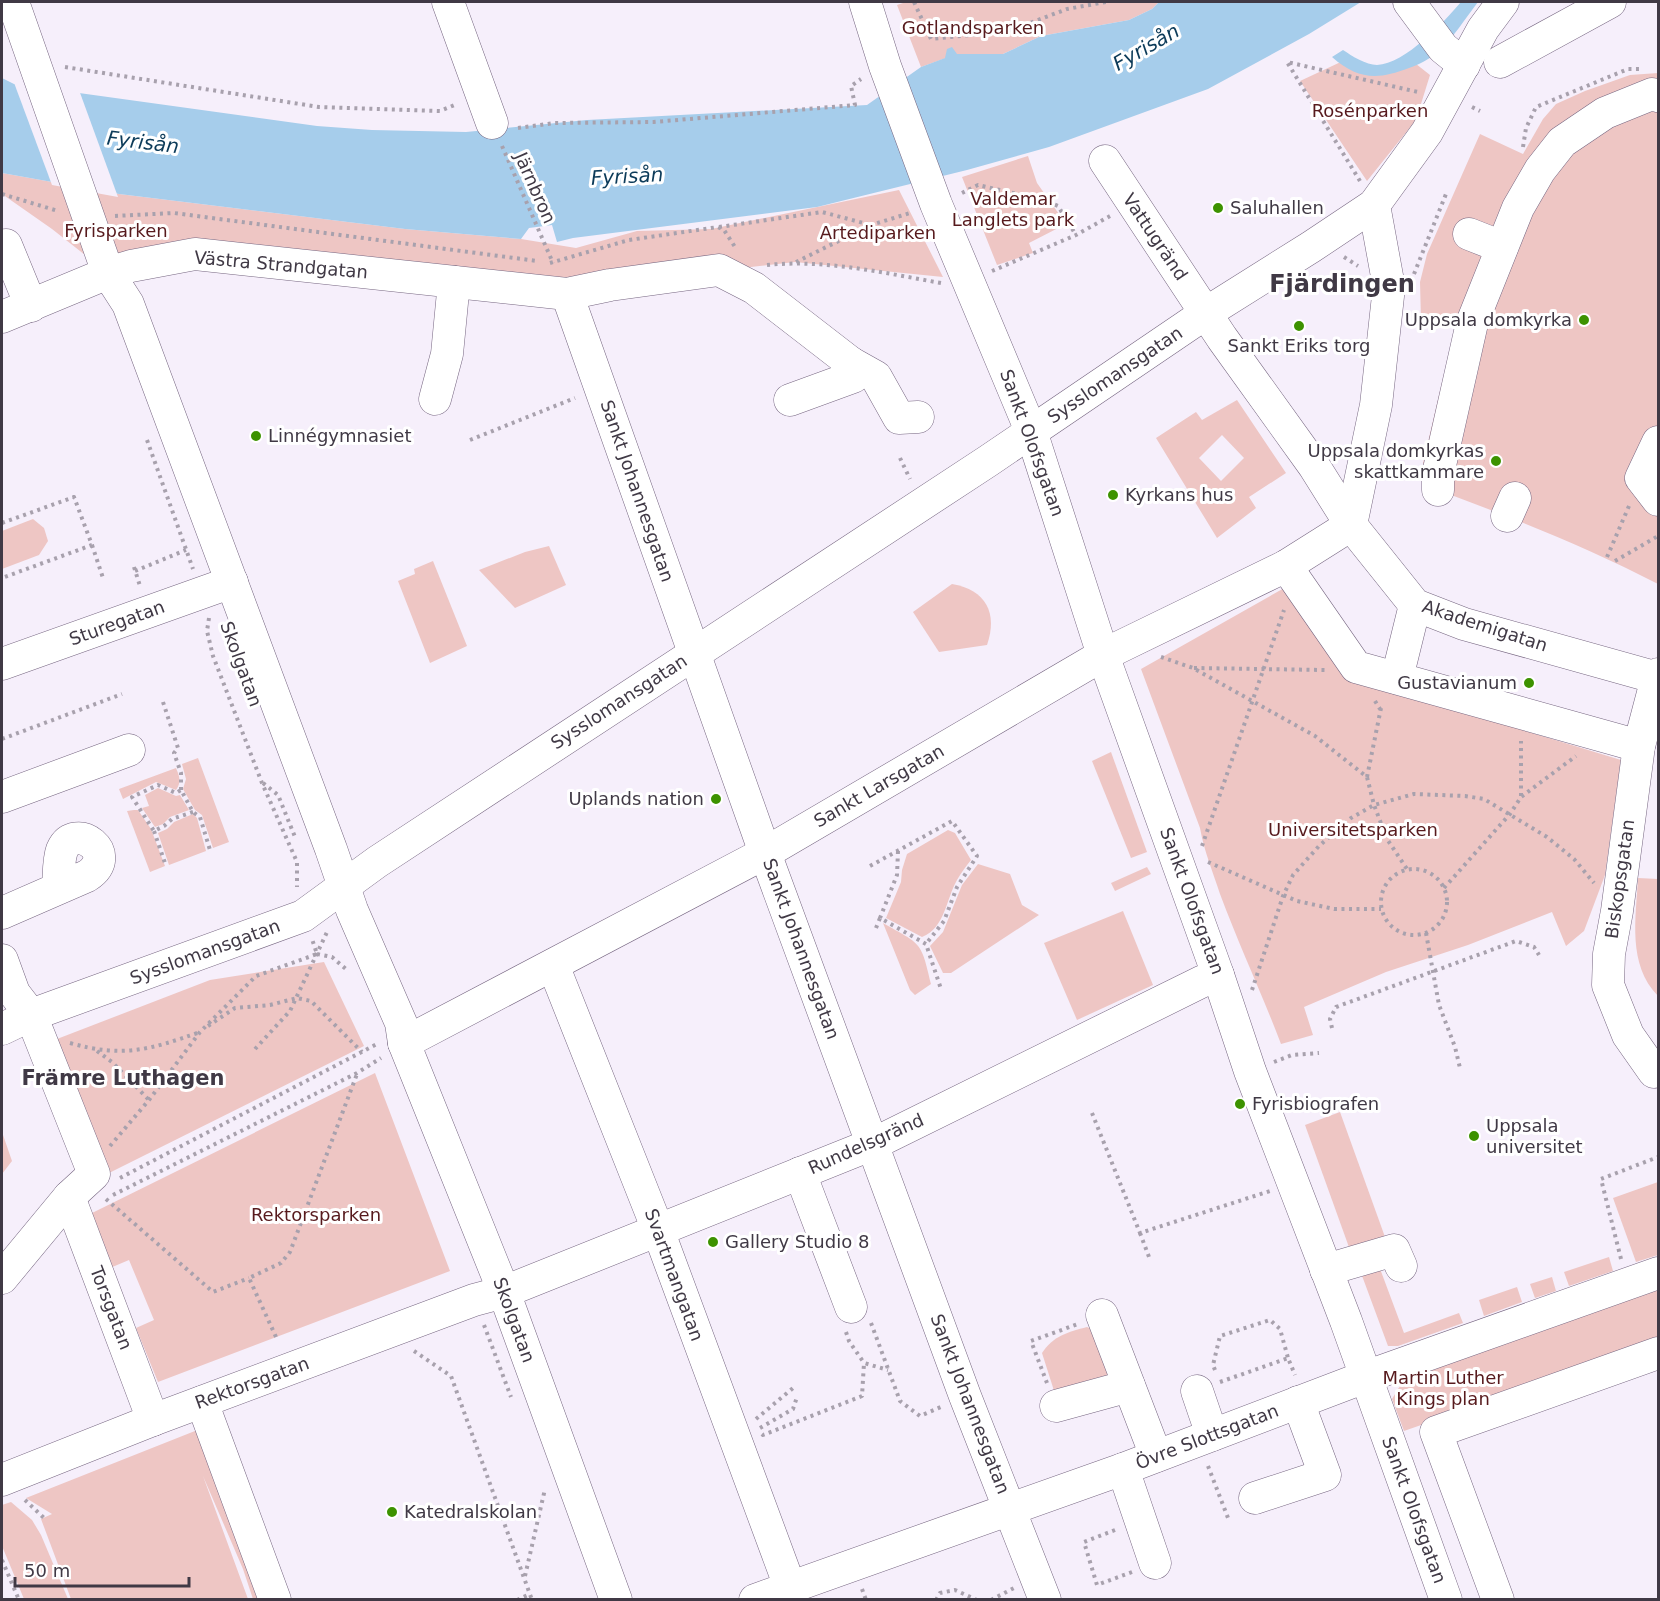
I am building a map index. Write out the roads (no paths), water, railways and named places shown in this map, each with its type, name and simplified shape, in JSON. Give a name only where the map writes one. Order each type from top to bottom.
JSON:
[{"type":"street","name":"Skolgatan","points":[[13,2],[48,69],[85,206],[108,273],[111,311],[216,587],[324,902],[343,917],[386,1024],[392,1045],[504,1292],[616,1599]]},
{"type":"street","points":[[448,2],[480,94],[504,126]]},
{"type":"street","name":"Sankt Olofsgatan","points":[[866,2],[881,53],[937,203],[1031,431],[1103,655],[1218,975],[1250,1071],[1326,1270],[1446,1599]]},
{"type":"street","name":"Sysslomansgatan","points":[[2,1029],[31,1015],[303,916],[377,862],[1206,313],[1311,248],[1427,132],[1435,35],[1483,29],[1503,2]]},
{"type":"street","points":[[1500,63],[1610,2]]},
{"type":"street","points":[[1438,490],[1438,474],[1472,323],[1518,208],[1540,170],[1562,142],[1605,113],[1652,94],[1659,96]]},
{"type":"street","name":"Vattugränd","points":[[1105,161],[1206,313]]},
{"type":"street","points":[[1351,525],[1376,405],[1389,287],[1367,193]]},
{"type":"street","points":[[1468,234],[1502,247]]},
{"type":"street","points":[[6,244],[31,306]]},
{"type":"street","name":"Västra Strandgatan","points":[[2,317],[108,273],[130,266],[195,254],[567,294],[727,259],[754,288],[851,363]]},
{"type":"street","points":[[435,399],[447,354],[454,282]]},
{"type":"street","name":"Sankt Johannesgatan","points":[[567,294],[765,852],[965,1396],[1044,1599]]},
{"type":"street","name":"Akademigatan","points":[[1206,313],[1314,466],[1351,525],[1415,605],[1464,624],[1658,676]]},
{"type":"street","points":[[790,400],[853,377],[851,363]]},
{"type":"street","points":[[851,363],[876,376],[898,418],[918,417]]},
{"type":"street","points":[[1650,489],[1659,442]]},
{"type":"street","name":"Sankt Larsgatan","points":[[392,1045],[467,1010],[765,852],[1103,655],[1290,572],[1351,525]]},
{"type":"street","points":[[1290,572],[1356,667],[1639,746]]},
{"type":"street","name":"Sturegatan","points":[[2,664],[216,587]]},
{"type":"street","points":[[1397,678],[1415,605]]},
{"type":"street","name":"Biskopsgatan","points":[[1658,676],[1639,746],[1609,954],[1608,986],[1628,1035],[1654,1072],[1659,1071]]},
{"type":"street","points":[[2,797],[129,750]]},
{"type":"street","points":[[2,913],[58,888]]},
{"type":"street","points":[[2,960],[15,993],[31,1015],[100,1186],[69,1197],[2,1278]]},
{"type":"street","name":"Svartmangatan","points":[[553,965],[658,1230],[749,1427],[790,1587]]},
{"type":"street","name":"Rundelsgränd","points":[[504,1292],[873,1144],[1218,975]]},
{"type":"street","points":[[800,1173],[851,1307]]},
{"type":"street","name":"Torsgatan","points":[[69,1197],[153,1420]]},
{"type":"street","points":[[1326,1270],[1394,1250],[1401,1266]]},
{"type":"street","name":"Övre Slottsgatan","points":[[755,1599],[1124,1468],[1365,1377],[1659,1273]]},
{"type":"street","name":"Rektorsgatan","points":[[2,1480],[153,1420],[474,1300],[504,1292]]},
{"type":"street","points":[[1102,1315],[1156,1456]]},
{"type":"street","points":[[1498,1599],[1436,1432],[1659,1353]]},
{"type":"street","points":[[1056,1406],[1129,1386]]},
{"type":"street","points":[[1205,1437],[1208,1387]]},
{"type":"street","points":[[1255,1498],[1326,1475],[1301,1401]]},
{"type":"street","points":[[202,1402],[275,1599]]},
{"type":"street","points":[[1124,1468],[1155,1563]]},
{"type":"water","name":"Fyrisån","points":[[1159,2],[1361,2],[1309,34],[1208,89],[1049,147],[817,207],[573,238],[557,242],[552,225],[529,228],[521,239],[405,229],[119,194],[2,173],[2,78],[14,84],[317,126],[466,132],[587,120],[867,105],[921,67],[945,58],[947,49],[952,47],[957,54],[1003,54],[1041,36],[1129,20],[1152,9]]},
{"type":"water","points":[[1461,2],[1478,2],[1443,47],[1416,65],[1388,75],[1369,76],[1351,70],[1332,57],[1343,50],[1368,63],[1377,65],[1388,63],[1412,50],[1424,40]]},
{"type":"place","name":"Saluhallen","points":[[1218,208]]},
{"type":"place","name":"Uppsala domkyrka","points":[[1584,320]]},
{"type":"place","name":"Sankt Eriks torg","points":[[1299,326]]},
{"type":"place","name":"Linnégymnasiet","points":[[256,436]]},
{"type":"place","name":"Uppsala domkyrkas skattkammare","points":[[1496,461]]},
{"type":"place","name":"Kyrkans hus","points":[[1113,495]]},
{"type":"place","name":"Gustavianum","points":[[1529,683]]},
{"type":"place","name":"Uplands nation","points":[[716,799]]},
{"type":"place","name":"Fyrisbiografen","points":[[1240,1104]]},
{"type":"place","name":"Uppsala universitet","points":[[1474,1136]]},
{"type":"place","name":"Gallery Studio 8","points":[[713,1242]]},
{"type":"place","name":"Katedralskolan","points":[[392,1512]]},
{"type":"district","name":"Fjärdingen","points":[[1342,284]]},
{"type":"district","name":"Främre Luthagen","points":[[123,1078]]},
{"type":"park label","name":"Gotlandsparken","points":[[973,28]]},
{"type":"park label","name":"Rosénparken","points":[[1370,111]]},
{"type":"park label","name":"Valdemar Langlets park","points":[[1013,209]]},
{"type":"park label","name":"Fyrisparken","points":[[116,231]]},
{"type":"park label","name":"Artediparken","points":[[878,233]]},
{"type":"park label","name":"Universitetsparken","points":[[1353,830]]},
{"type":"park label","name":"Rektorsparken","points":[[316,1215]]},
{"type":"park label","name":"Martin Luther Kings plan","points":[[1443,1388]]}]
